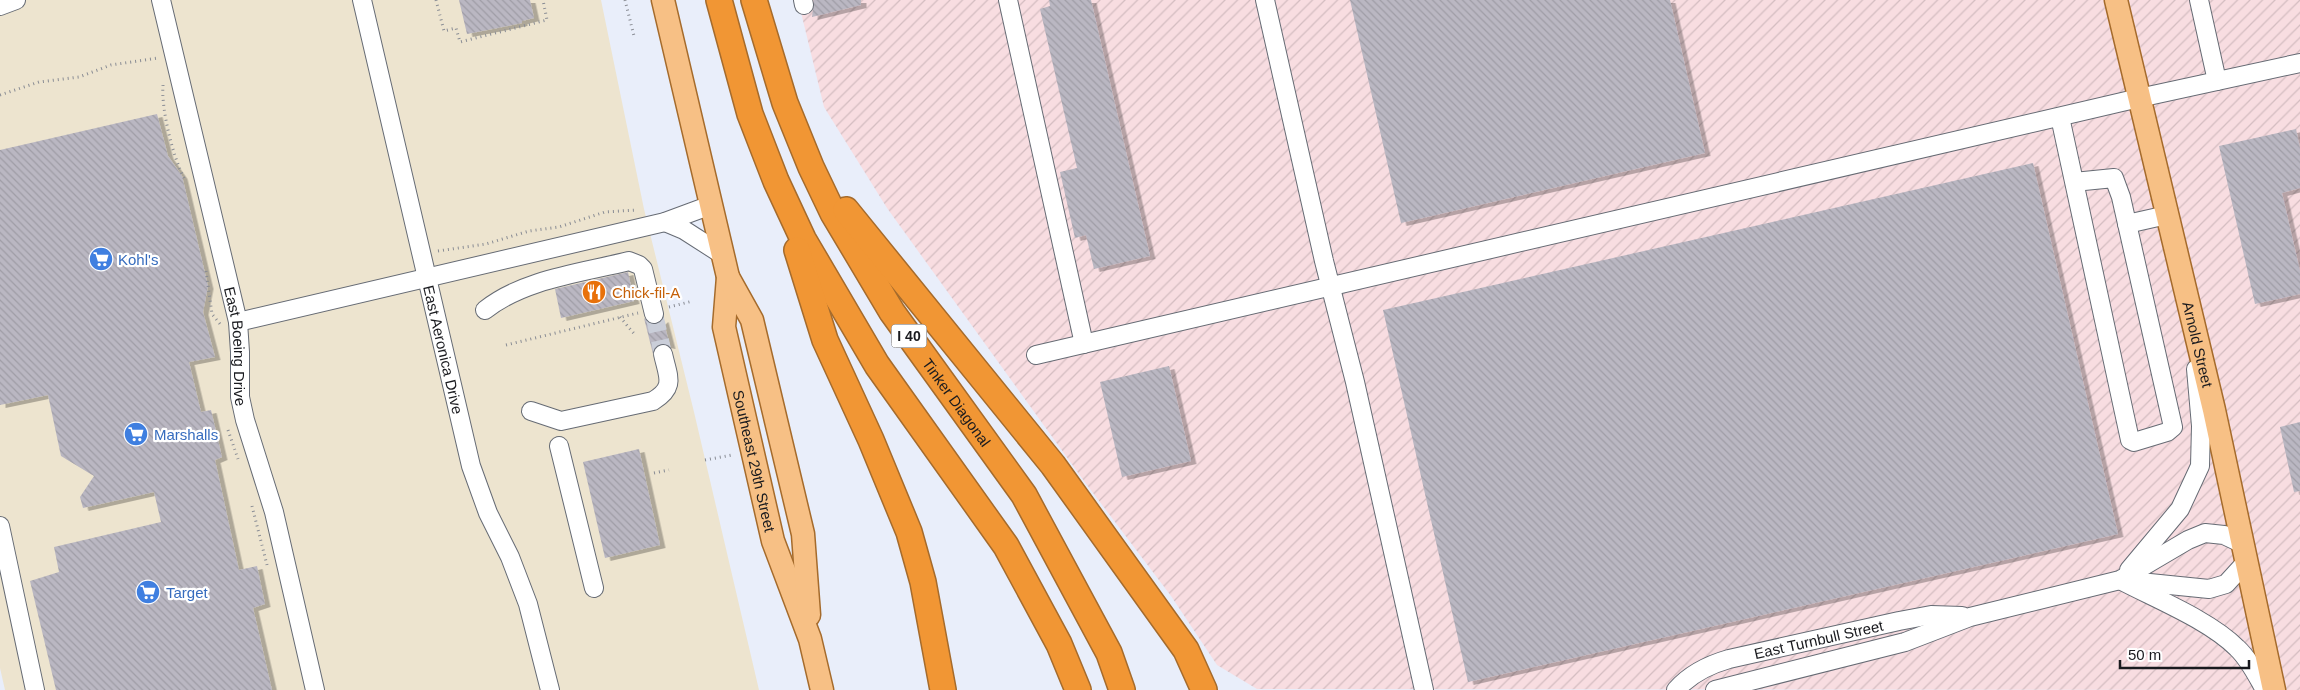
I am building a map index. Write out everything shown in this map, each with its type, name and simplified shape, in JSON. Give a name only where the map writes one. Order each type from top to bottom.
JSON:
[{"type":"highway","name":"I 40","points":[[719,0],[750,114],[776,181],[803,239],[862,341],[1006,546],[1059,644],[1078,690]]},
{"type":"highway","name":"Tinker Diagonal","points":[[754,0],[784,103],[811,167],[834,213],[892,312],[1024,495],[1109,653],[1122,690]]},
{"type":"highway","points":[[811,167],[1053,465],[1186,650],[1219,690]]},
{"type":"highway","points":[[776,181],[825,340],[871,440],[909,532],[924,582],[943,690]]},
{"type":"highway","points":[[1186,650],[1204,690]]},
{"type":"main road","name":"Southeast 29th Street","points":[[663,0],[728,277],[752,320],[803,534],[810,639]]},
{"type":"main road","name":"Arnold Street","points":[[2116,0],[2192,319],[2274,690]]},
{"type":"main road","name":"Southeast 29th Street","points":[[728,277],[724,327],[773,541],[810,639],[822,690]]},
{"type":"street","points":[[0,6],[16,0]]},
{"type":"street","name":"East Boeing Drive","points":[[161,0],[238,322],[240,397],[245,420],[274,512],[316,690]]},
{"type":"street","name":"East Aeronica Drive","points":[[362,0],[471,466],[488,513],[510,558],[528,604],[550,690]]},
{"type":"street","points":[[1008,0],[1084,344]]},
{"type":"street","points":[[1265,0],[1331,288],[1355,382],[1424,690]]},
{"type":"street","points":[[2198,0],[2217,81]]},
{"type":"street","points":[[1036,355],[1331,288],[2139,98],[2300,63]]},
{"type":"street","points":[[2060,117],[2074,182],[2130,440],[2134,442],[2167,432],[2174,427],[2121,197],[2114,178],[2074,182]]},
{"type":"street","points":[[238,322],[666,222],[710,205]]},
{"type":"street","points":[[2127,224],[2167,215]]},
{"type":"street","points":[[666,222],[684,230],[723,255]]},
{"type":"street","points":[[485,310],[497,300],[526,287],[629,260],[643,269],[654,313]]},
{"type":"street","points":[[2192,319],[2201,426],[2200,466],[2180,508],[2120,580],[2202,623],[2237,648],[2256,673],[2265,690]]},
{"type":"street","points":[[531,411],[561,421],[653,400],[666,393],[670,384],[663,354]]},
{"type":"street","points":[[559,446],[594,588]]},
{"type":"street","points":[[0,526],[35,690]]},
{"type":"street","name":"East Turnbull Street","points":[[1715,690],[1904,642],[1970,616],[2120,580],[2188,540],[2205,533],[2224,535],[2245,553],[2226,584],[2209,589],[2120,580]]},
{"type":"street","name":"East Turnbull Street","points":[[1676,690],[1710,664],[1728,659],[1931,615],[1970,616]]},
{"type":"path","points":[[436,0],[444,31],[456,28],[460,42],[547,20],[543,0]]},
{"type":"path","points":[[626,0],[634,36]]},
{"type":"path","points":[[156,50],[160,64]]},
{"type":"path","points":[[0,95],[39,82],[79,77],[111,65],[158,58]]},
{"type":"path","points":[[163,78],[162,98],[177,165],[186,182]]},
{"type":"path","points":[[205,263],[212,314],[220,322],[220,329]]},
{"type":"path","points":[[506,345],[620,317],[654,313],[692,301]]},
{"type":"path","points":[[620,317],[636,336]]},
{"type":"path","points":[[227,425],[240,466]]},
{"type":"path","points":[[705,460],[732,455]]},
{"type":"path","points":[[654,473],[669,470]]},
{"type":"path","points":[[250,498],[268,568]]},
{"type":"shaded area","points":[[0,0],[601,0],[644,209],[759,690],[5,690],[0,668]]},
{"type":"shaded area","points":[[798,0],[2300,0],[2300,690],[1257,689],[1217,665],[1171,596],[1084,481],[887,208],[824,107]]},
{"type":"building","points":[[459,0],[530,0],[534,18],[522,21],[522,23],[467,34]]},
{"type":"building","points":[[814,0],[861,0],[861,5],[812,17]]},
{"type":"building","points":[[1049,0],[1091,0],[1150,256],[1094,269],[1086,235],[1075,238],[1060,172],[1077,168],[1040,9],[1050,6]]},
{"type":"building","points":[[1350,0],[1670,0],[1705,153],[1401,223]]},
{"type":"building","points":[[157,114],[168,156],[182,176],[208,286],[203,312],[215,357],[189,362],[201,412],[211,410],[222,457],[215,460],[239,570],[257,566],[265,604],[253,608],[272,690],[56,690],[30,581],[59,572],[54,547],[161,522],[154,492],[83,508],[80,497],[94,476],[61,456],[48,395],[0,405],[0,150]]},
{"type":"building","points":[[2296,129],[2300,148],[2300,188],[2282,193],[2300,271],[2300,294],[2255,304],[2219,146]]},
{"type":"building","points":[[2033,163],[2118,534],[1468,682],[1383,310]]},
{"type":"building","name":"Chick-fil-A","points":[[628,272],[634,301],[561,318],[555,289]]},
{"type":"building","points":[[644,318],[652,324],[657,324],[663,319],[670,346],[660,344],[655,347],[653,354]]},
{"type":"building","points":[[1169,366],[1191,461],[1122,477],[1100,382]]},
{"type":"building","points":[[2300,422],[2300,491],[2294,492],[2280,427]]},
{"type":"building","points":[[639,449],[660,545],[605,558],[583,462]]},
{"type":"tunnel","points":[[654,314],[663,354]]},
{"type":"place","name":"Kohl's","points":[[101,259]]},
{"type":"place","name":"Chick-fil-A","points":[[594,292]]},
{"type":"place","name":"Marshalls","points":[[136,434]]},
{"type":"place","name":"Target","points":[[148,592]]}]
